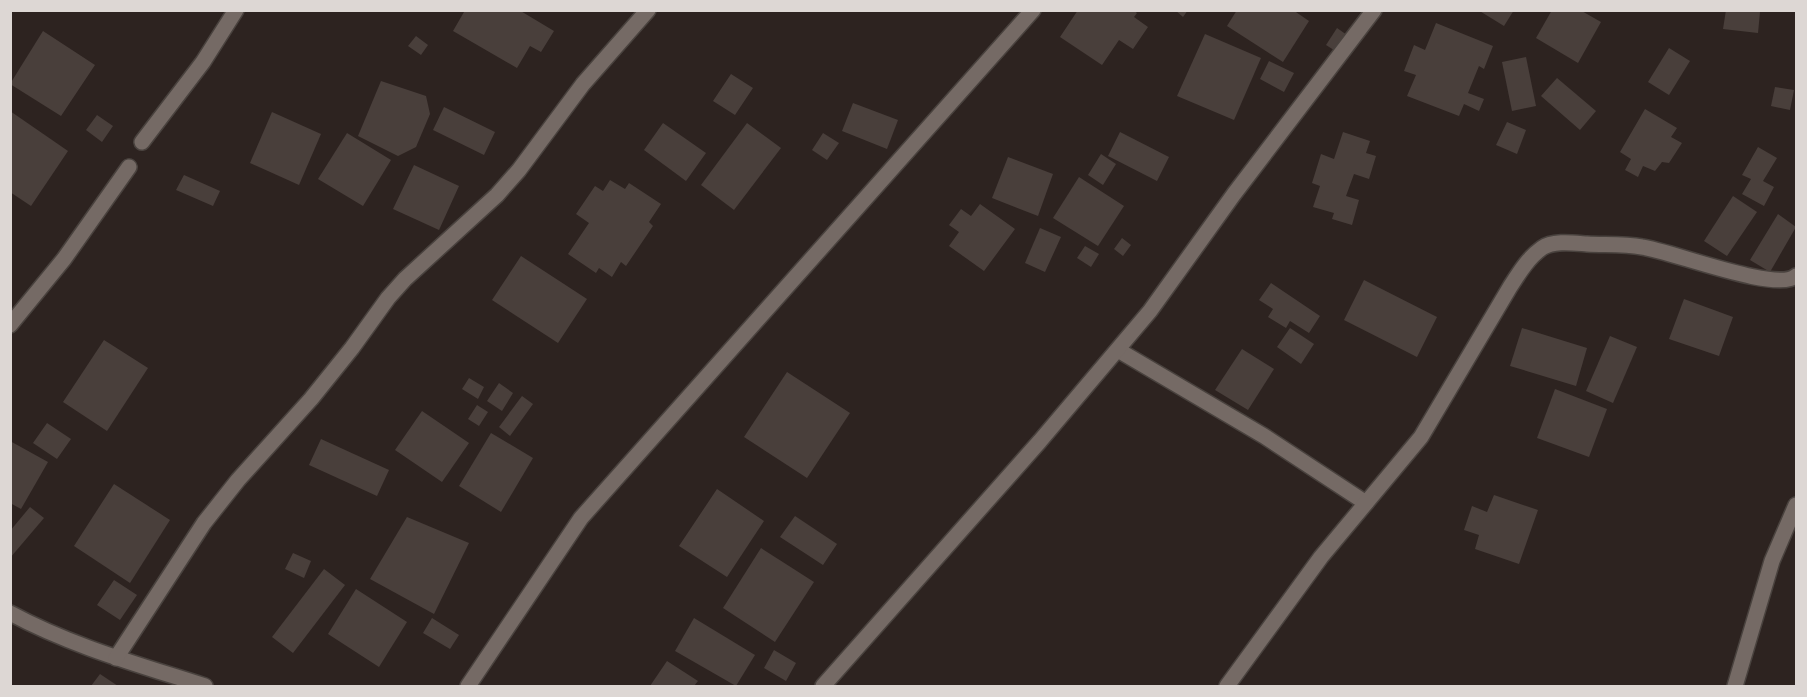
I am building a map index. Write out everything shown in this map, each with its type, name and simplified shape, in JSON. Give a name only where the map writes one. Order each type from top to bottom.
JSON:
[{"type":"street","points":[[142,142],[203,62],[236,10]]},
{"type":"street","points":[[116,658],[204,523],[238,480],[318,390],[405,279],[497,195],[519,170],[583,84],[648,10]]},
{"type":"street","points":[[468,687],[581,518],[1033,10]]},
{"type":"street","points":[[823,687],[1040,441],[1150,311],[1234,194],[1374,10]]},
{"type":"street","points":[[10,325],[64,259],[129,167]]},
{"type":"street","points":[[1227,687],[1308,574],[1421,437],[1510,286],[1526,262],[1544,246],[1578,243],[1643,247],[1754,277],[1782,282],[1792,281],[1797,276]]},
{"type":"street","points":[[1118,350],[1264,436],[1366,502]]},
{"type":"street","points":[[1735,687],[1772,561],[1797,505]]},
{"type":"street","points":[[10,613],[116,658],[205,687]]},
{"type":"building","points":[[461,10],[519,10],[554,31],[541,52],[530,46],[517,68],[453,31],[464,12]]},
{"type":"building","points":[[1078,10],[1133,10],[1137,13],[1134,17],[1148,27],[1133,49],[1119,40],[1102,65],[1060,37]]},
{"type":"building","points":[[1175,10],[1188,10],[1183,17]]},
{"type":"building","points":[[1237,10],[1293,10],[1309,21],[1283,62],[1227,26]]},
{"type":"building","points":[[1478,10],[1514,10],[1504,26]]},
{"type":"building","points":[[1552,10],[1580,10],[1601,22],[1578,63],[1536,38]]},
{"type":"building","points":[[1726,10],[1760,12],[1758,33],[1723,29]]},
{"type":"building","points":[[1436,23],[1493,46],[1484,69],[1479,66],[1468,93],[1484,99],[1479,111],[1464,104],[1459,116],[1407,96],[1416,75],[1404,71],[1414,45],[1425,50]]},
{"type":"building","points":[[1337,28],[1347,35],[1337,52],[1326,45]]},
{"type":"building","points":[[43,31],[95,65],[61,116],[10,84]]},
{"type":"building","points":[[1205,34],[1261,58],[1234,120],[1177,96]]},
{"type":"building","points":[[416,36],[428,45],[421,55],[408,46]]},
{"type":"building","points":[[1669,48],[1690,61],[1669,95],[1648,82]]},
{"type":"building","points":[[1526,57],[1536,106],[1512,111],[1502,62]]},
{"type":"building","points":[[1269,61],[1294,73],[1284,92],[1260,79]]},
{"type":"building","points":[[731,74],[753,88],[735,115],[713,101]]},
{"type":"building","points":[[1557,78],[1596,111],[1580,130],[1541,96]]},
{"type":"building","points":[[381,81],[426,96],[430,114],[416,147],[398,156],[358,136]]},
{"type":"building","points":[[1775,87],[1794,90],[1790,110],[1771,106]]},
{"type":"building","points":[[853,103],[898,120],[887,149],[842,131]]},
{"type":"building","points":[[444,107],[495,132],[484,155],[433,130]]},
{"type":"building","points":[[1645,109],[1677,128],[1671,137],[1682,143],[1669,163],[1662,162],[1655,171],[1643,166],[1638,177],[1625,170],[1631,159],[1620,152]]},
{"type":"building","points":[[10,111],[68,151],[31,206],[10,192]]},
{"type":"building","points":[[272,112],[321,134],[299,185],[250,163]]},
{"type":"building","points":[[97,115],[113,126],[102,142],[86,130]]},
{"type":"building","points":[[1507,122],[1526,130],[1517,154],[1496,145]]},
{"type":"building","points":[[663,123],[706,153],[686,181],[644,150]]},
{"type":"building","points":[[747,123],[781,148],[734,210],[701,185]]},
{"type":"building","points":[[1120,132],[1169,157],[1157,181],[1108,156]]},
{"type":"building","points":[[1343,132],[1370,141],[1366,153],[1376,156],[1369,179],[1354,174],[1346,196],[1359,200],[1352,225],[1332,219],[1334,213],[1313,207],[1320,186],[1312,183],[1321,154],[1334,159]]},
{"type":"building","points":[[347,133],[391,160],[363,206],[318,179]]},
{"type":"building","points":[[823,133],[839,143],[827,160],[812,150]]},
{"type":"building","points":[[1758,147],[1777,158],[1763,181],[1774,187],[1764,206],[1742,194],[1751,179],[1742,175]]},
{"type":"building","points":[[1101,154],[1116,164],[1103,185],[1088,175]]},
{"type":"building","points":[[1008,157],[1053,174],[1038,216],[992,198]]},
{"type":"building","points":[[414,165],[459,186],[439,230],[393,209]]},
{"type":"building","points":[[184,175],[220,191],[213,206],[176,190]]},
{"type":"building","points":[[1079,177],[1124,206],[1098,246],[1053,218]]},
{"type":"building","points":[[610,180],[625,189],[629,183],[661,204],[649,222],[653,226],[626,266],[621,262],[612,277],[599,268],[596,273],[568,254],[589,223],[576,214],[595,186],[603,191]]},
{"type":"building","points":[[1733,196],[1757,212],[1727,256],[1704,241]]},
{"type":"building","points":[[980,204],[1015,229],[984,271],[949,246],[959,232],[949,225],[961,209],[971,216]]},
{"type":"building","points":[[1778,214],[1796,227],[1770,272],[1750,260]]},
{"type":"building","points":[[1040,228],[1061,237],[1045,272],[1025,263]]},
{"type":"building","points":[[1122,238],[1131,245],[1123,256],[1114,249]]},
{"type":"building","points":[[1085,246],[1099,254],[1091,267],[1077,258]]},
{"type":"building","points":[[521,256],[587,299],[558,343],[492,300]]},
{"type":"building","points":[[1364,280],[1437,317],[1417,357],[1344,320]]},
{"type":"building","points":[[1271,283],[1320,316],[1309,333],[1290,321],[1286,328],[1268,317],[1273,309],[1259,300]]},
{"type":"building","points":[[1684,299],[1733,317],[1719,356],[1669,339]]},
{"type":"building","points":[[1290,328],[1314,344],[1301,364],[1277,347]]},
{"type":"building","points":[[1522,328],[1587,348],[1576,386],[1510,366]]},
{"type":"building","points":[[1610,336],[1637,347],[1613,403],[1586,391]]},
{"type":"building","points":[[104,340],[148,368],[107,431],[63,402]]},
{"type":"building","points":[[1242,349],[1274,369],[1248,410],[1215,390]]},
{"type":"building","points":[[787,372],[850,413],[807,478],[744,437]]},
{"type":"building","points":[[469,378],[484,387],[478,399],[462,389]]},
{"type":"building","points":[[499,383],[513,393],[502,411],[487,401]]},
{"type":"building","points":[[1555,389],[1607,409],[1589,457],[1537,438]]},
{"type":"building","points":[[522,396],[533,404],[510,436],[499,427]]},
{"type":"building","points":[[477,405],[488,412],[479,426],[468,419]]},
{"type":"building","points":[[422,411],[469,443],[442,482],[395,450]]},
{"type":"building","points":[[47,423],[71,439],[57,459],[33,443]]},
{"type":"building","points":[[491,433],[533,458],[501,512],[459,486]]},
{"type":"building","points":[[321,439],[389,470],[377,496],[309,465]]},
{"type":"building","points":[[10,441],[48,462],[21,509],[10,503]]},
{"type":"building","points":[[114,484],[170,520],[130,583],[74,546]]},
{"type":"building","points":[[717,489],[764,521],[727,577],[679,546]]},
{"type":"building","points":[[1494,495],[1538,510],[1519,564],[1475,549],[1479,535],[1464,530],[1472,506],[1487,512]]},
{"type":"building","points":[[30,507],[44,518],[10,558],[10,531]]},
{"type":"building","points":[[795,516],[837,544],[823,565],[780,537]]},
{"type":"building","points":[[407,517],[469,543],[434,614],[370,579]]},
{"type":"building","points":[[761,548],[814,582],[775,642],[723,608]]},
{"type":"building","points":[[293,553],[311,561],[304,578],[285,569]]},
{"type":"building","points":[[324,569],[345,585],[293,653],[272,637]]},
{"type":"building","points":[[114,580],[137,595],[120,620],[97,605]]},
{"type":"building","points":[[356,589],[407,622],[379,667],[328,634]]},
{"type":"building","points":[[432,618],[459,635],[450,649],[423,633]]},
{"type":"building","points":[[694,618],[755,655],[736,686],[675,651]]},
{"type":"building","points":[[774,650],[796,663],[786,681],[764,668]]},
{"type":"building","points":[[667,661],[698,681],[694,686],[650,686]]},
{"type":"building","points":[[100,674],[118,686],[91,686]]}]
